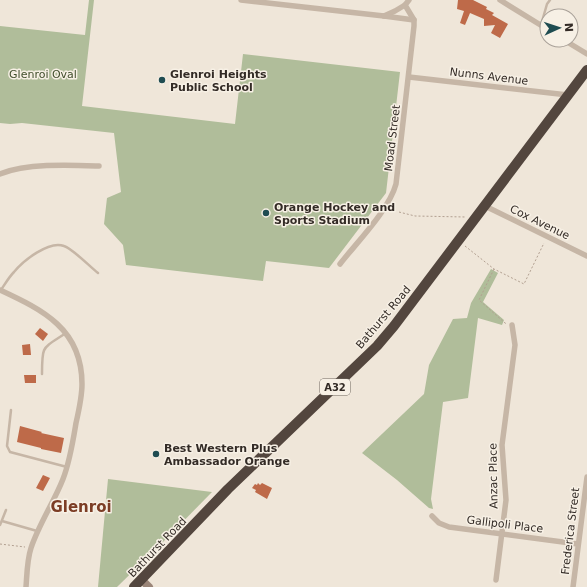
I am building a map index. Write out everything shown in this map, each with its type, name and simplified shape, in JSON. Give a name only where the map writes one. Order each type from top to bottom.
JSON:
[{"type":"highway","name":"Bathurst Road","points":[[142,585],[228,489],[377,346],[394,326],[587,70]]},
{"type":"street","points":[[241,0],[274,2],[414,20],[407,2],[395,11],[384,16]]},
{"type":"street","points":[[503,1],[539,24]]},
{"type":"street","name":"Moad Street","points":[[340,264],[380,214],[394,192],[397,179],[409,77],[414,20]]},
{"type":"street","points":[[577,48],[587,54]]},
{"type":"street","name":"Nunns Avenue","points":[[409,77],[568,95]]},
{"type":"street","points":[[0,174],[24,168],[71,165],[100,166]]},
{"type":"street","name":"Cox Avenue","points":[[485,206],[587,256]]},
{"type":"street","points":[[0,290],[41,310],[58,324],[66,333],[77,353],[82,374],[80,404],[67,467],[58,491],[38,531],[31,549],[26,587]]},
{"type":"street","name":"Anzac Place","points":[[496,580],[506,500],[502,446],[515,345],[512,325]]},
{"type":"street","name":"Frederica Street","points":[[573,587],[587,478]]},
{"type":"street","name":"Gallipoli Place","points":[[432,516],[439,523],[448,527],[578,544]]},
{"type":"lane","points":[[0,290],[13,272],[24,262],[37,253],[56,244],[66,247],[98,273]]},
{"type":"lane","points":[[42,374],[42,353],[45,348],[66,333]]},
{"type":"lane","points":[[11,410],[7,446],[10,452],[67,467]]},
{"type":"lane","points":[[0,525],[6,510]]},
{"type":"lane","points":[[2,520],[38,531]]},
{"type":"path","points":[[400,212],[416,216],[467,217],[474,220]]},
{"type":"path","points":[[464,246],[494,269],[524,284],[544,243]]},
{"type":"path","points":[[494,269],[480,300],[505,323],[512,325]]},
{"type":"path","points":[[0,544],[31,549]]},
{"type":"green space","name":"Glenroi Oval","points":[[89,0],[94,0],[82,106],[235,124],[243,54],[400,72],[386,193],[329,268],[266,261],[263,281],[126,265],[123,245],[104,224],[107,198],[121,192],[114,133],[22,123],[0,123],[0,26],[85,35]]},
{"type":"green space","points":[[491,269],[498,273],[483,302],[504,320],[502,325],[478,318],[468,398],[443,402],[431,499],[433,509],[429,508],[397,480],[362,453],[424,394],[429,365],[453,319],[467,318],[471,303]]},
{"type":"green space","points":[[108,479],[212,492],[117,587],[98,587]]},
{"type":"building","points":[[458,0],[473,0],[487,7],[486,9],[494,13],[492,15],[508,24],[500,38],[491,33],[495,25],[484,26],[484,19],[470,13],[465,25],[460,23],[464,11],[457,9]]},
{"type":"building","points":[[40,328],[48,334],[43,341],[35,334]]},
{"type":"building","points":[[30,344],[31,355],[23,355],[22,345]]},
{"type":"building","points":[[24,375],[36,375],[36,383],[25,383]]},
{"type":"building","points":[[20,426],[42,432],[41,433],[64,438],[61,453],[17,442]]},
{"type":"building","points":[[43,475],[50,478],[43,491],[36,488]]},
{"type":"building","points":[[258,483],[260,485],[262,483],[272,488],[267,499],[255,492],[256,490],[252,488]]},
{"type":"place","name":"Glenroi Heights Public School","points":[[162,80]]},
{"type":"place","name":"Orange Hockey and Sports Stadium","points":[[266,213]]},
{"type":"place","name":"Best Western Plus Ambassador Orange","points":[[156,454]]},
{"type":"district","name":"Glenroi","points":[[81,507]]}]
